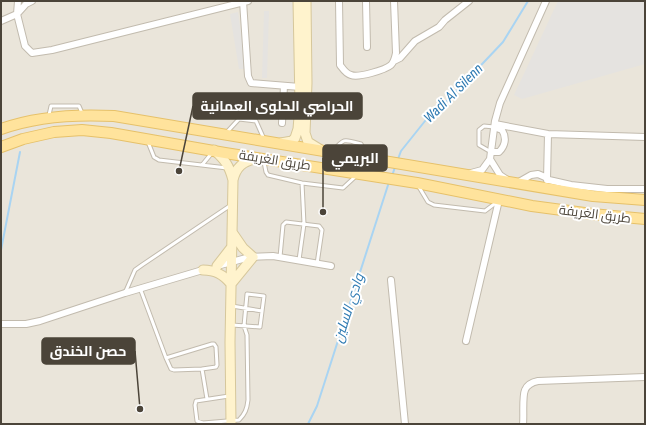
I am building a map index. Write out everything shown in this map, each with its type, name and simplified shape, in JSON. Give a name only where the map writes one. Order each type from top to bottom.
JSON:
[{"type":"main road","name":"طريق الغريفة","points":[[1,128],[16,123],[49,118],[83,115],[114,116],[512,182],[546,183],[593,196],[645,200]]},
{"type":"main road","name":"طريق الغريفة","points":[[1,147],[23,139],[54,132],[82,130],[111,133],[417,183],[532,206],[645,219]]},
{"type":"street","points":[[18,1],[17,14],[25,46],[32,52],[40,52],[245,1],[249,81],[252,84],[300,87]]},
{"type":"street","points":[[1,22],[17,14],[26,4],[32,1]]},
{"type":"street","points":[[339,1],[340,64],[344,71],[351,75],[360,76],[388,66],[400,58],[415,41],[439,27],[469,1]]},
{"type":"street","points":[[366,1],[367,47]]},
{"type":"street","points":[[394,1],[396,53],[394,61]]},
{"type":"street","points":[[465,174],[482,170],[491,155],[494,126],[504,93],[546,1]]},
{"type":"street","points":[[277,143],[295,138],[299,121],[299,2]]},
{"type":"street","points":[[299,2],[307,82],[305,133],[308,142],[327,152]]},
{"type":"street","points":[[282,124],[284,86]]},
{"type":"street","points":[[494,126],[548,134],[645,137]]},
{"type":"street","points":[[491,155],[499,152],[505,142],[502,130],[494,126]]},
{"type":"street","points":[[546,183],[548,134]]},
{"type":"street","points":[[214,150],[227,162],[233,180]]},
{"type":"street","points":[[491,155],[500,175],[512,182]]},
{"type":"street","points":[[231,423],[230,325],[233,180],[237,168],[242,164],[249,160],[264,158]]},
{"type":"street","points":[[546,183],[549,180],[578,186],[607,189],[645,189]]},
{"type":"street","points":[[466,341],[499,200]]},
{"type":"street","points":[[232,232],[239,243],[253,257]]},
{"type":"street","points":[[217,266],[232,247]]},
{"type":"street","points":[[231,284],[253,257]]},
{"type":"street","points":[[1,324],[26,324],[40,321],[140,288],[253,257],[280,257],[331,266]]},
{"type":"street","points":[[203,270],[209,270],[222,275],[231,284]]},
{"type":"street","points":[[391,280],[405,424]]},
{"type":"street","points":[[523,424],[524,391],[534,382],[645,377]]},
{"type":"lane","points":[[225,134],[239,119],[256,121],[264,141]]},
{"type":"lane","points":[[491,155],[479,145],[479,130],[484,126],[494,126]]},
{"type":"lane","points":[[146,138],[154,157],[158,160],[230,168]]},
{"type":"lane","points":[[327,152],[345,140],[361,144],[368,159]]},
{"type":"lane","points":[[202,165],[214,150]]},
{"type":"lane","points":[[264,158],[266,172],[268,175],[302,183],[343,188],[359,174]]},
{"type":"lane","points":[[299,260],[304,224],[302,183]]},
{"type":"lane","points":[[417,183],[428,202],[434,205],[485,210],[499,200]]},
{"type":"lane","points":[[125,293],[135,270],[232,204]]},
{"type":"lane","points":[[280,257],[284,223],[288,222],[319,226],[322,228],[317,264]]},
{"type":"lane","points":[[140,288],[166,358],[172,370],[202,369],[217,366],[216,347],[214,344],[166,358]]},
{"type":"lane","points":[[230,325],[244,326],[260,328],[264,296],[247,294],[244,326],[247,335],[247,408],[244,415],[239,420],[231,423],[200,423],[196,418],[195,403],[198,400],[230,396]]},
{"type":"lane","points":[[231,306],[262,311]]},
{"type":"lane","points":[[202,369],[206,399]]},
{"type":"shaded area","points":[[1,1],[645,1],[645,424],[1,424]]},
{"type":"shaded area","points":[[558,1],[645,1],[645,64],[522,99],[514,95]]},
{"type":"shaded area","points":[[264,11],[269,11],[267,78],[262,78]]},
{"type":"shaded area","points":[[238,12],[246,69],[239,69],[230,14]]},
{"type":"waterway","name":"Wadi Al Silenn","points":[[398,159],[401,151],[425,121],[448,100],[503,42],[528,1]]},
{"type":"waterway","points":[[1,250],[20,152]]},
{"type":"waterway","name":"Wadi Al Silenn","points":[[392,176],[395,167]]},
{"type":"waterway","name":"وادي السلين","points":[[308,424],[317,406],[389,182]]},
{"type":"place","name":"الحراصي الحلوى العمانية","points":[[179,171]]},
{"type":"place","name":"البريمي","points":[[323,212]]},
{"type":"place","name":"حصن الخندق","points":[[140,409]]}]
